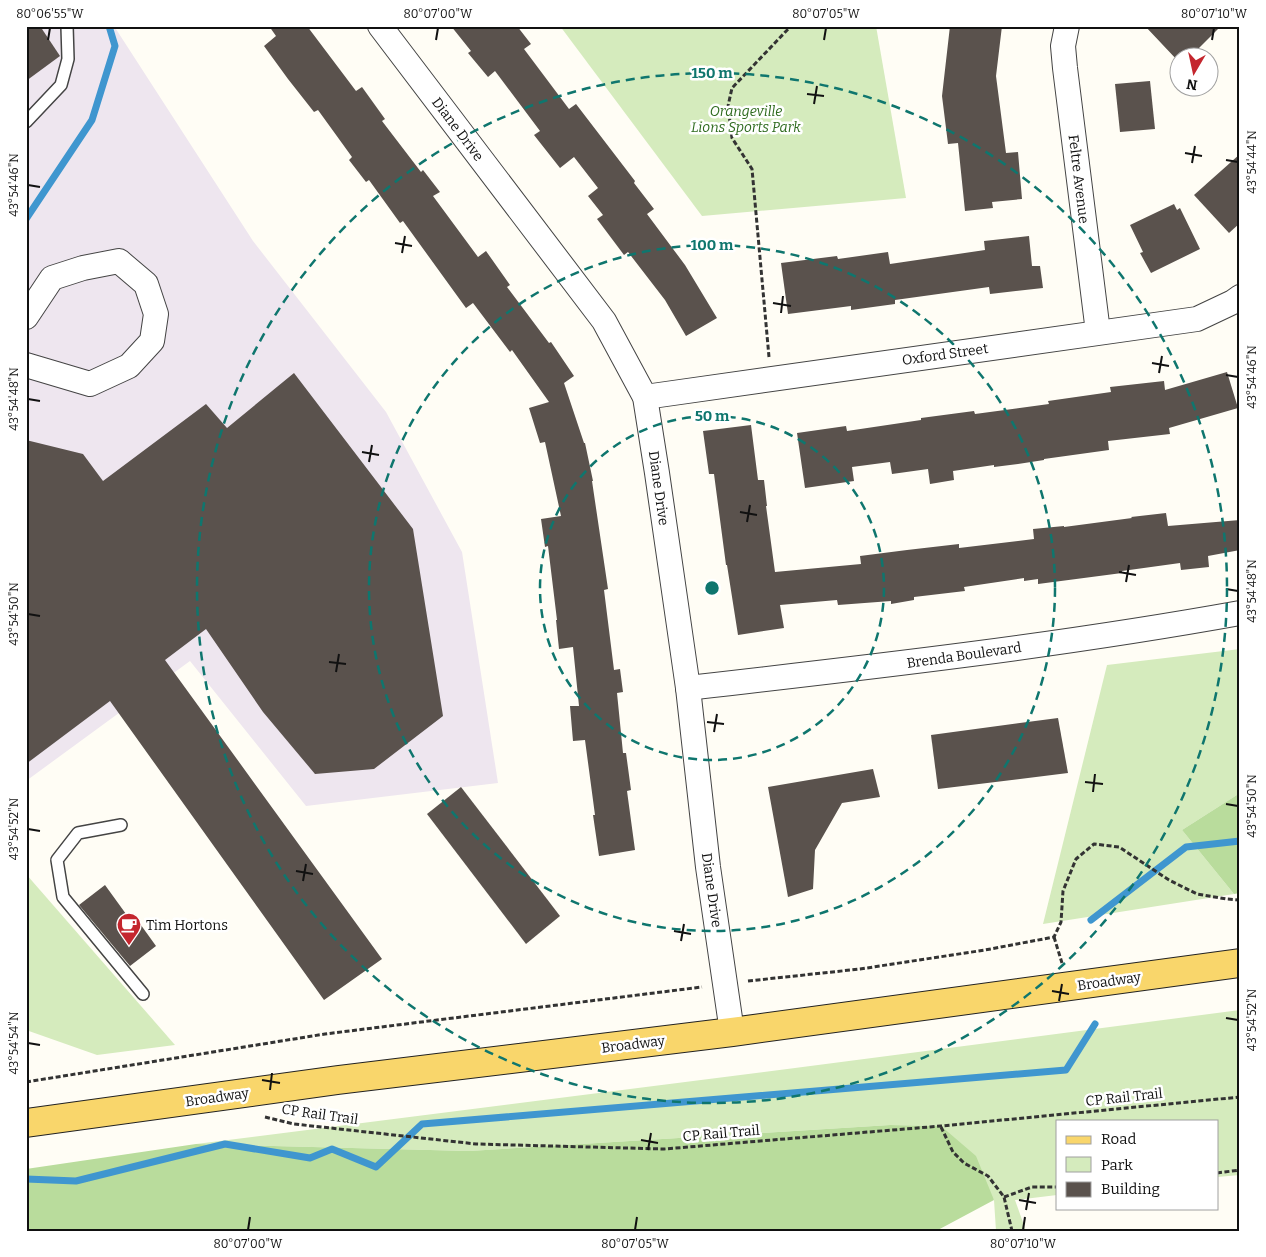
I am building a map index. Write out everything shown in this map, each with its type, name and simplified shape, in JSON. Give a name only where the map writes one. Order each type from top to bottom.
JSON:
[{"type":"main road","name":"Broadway","points":[[26,1124],[338,1080],[732,1032],[1240,963]]},
{"type":"street","name":"Diane Drive","points":[[380,26],[604,321],[645,397],[688,688],[708,867],[732,1032]]},
{"type":"street","name":"Feltre Avenue","points":[[1067,26],[1063,46],[1065,68],[1098,332]]},
{"type":"street","points":[[26,317],[52,278],[83,268],[119,262],[146,284],[156,314],[152,341],[129,366],[90,384],[26,365]]},
{"type":"street","name":"Oxford Street","points":[[645,397],[1197,319],[1240,298]]},
{"type":"street","name":"Brenda Boulevard","points":[[688,688],[883,666],[1087,638],[1240,613]]},
{"type":"lane","points":[[26,122],[61,85],[68,59],[67,26]]},
{"type":"lane","points":[[120,825],[78,832],[57,860],[63,896],[143,994]]},
{"type":"path","points":[[771,379],[752,169],[732,138],[728,106],[732,88],[791,26]]},
{"type":"path","points":[[26,1082],[325,1034],[860,969],[1054,937],[1061,922],[1063,891],[1076,859],[1094,844],[1119,848],[1169,880],[1198,894],[1240,900]]},
{"type":"path","name":"CP Rail Trail","points":[[262,1116],[294,1124],[476,1144],[664,1149],[941,1126],[1240,1097]]},
{"type":"path","points":[[941,1126],[953,1152],[964,1162],[988,1176],[1004,1197],[1012,1231]]},
{"type":"path","points":[[1218,1173],[1240,1170]]},
{"type":"path","points":[[1004,1197],[1032,1187],[1056,1186]]},
{"type":"shaded area","points":[[26,26],[114,26],[253,241],[386,412],[462,552],[498,783],[306,806],[190,661],[26,781]]},
{"type":"green space","name":"Orangeville Lions Sports Park","points":[[560,26],[876,26],[906,198],[702,216]]},
{"type":"green space","points":[[1240,649],[1240,793],[1182,830],[1234,894],[1043,924],[1107,665]]},
{"type":"green space","points":[[1240,793],[1240,893],[1234,894],[1182,830]]},
{"type":"green space","points":[[26,874],[175,1045],[97,1055],[26,1030]]},
{"type":"green space","points":[[1240,1010],[1240,1175],[1218,1177],[1218,1120],[1056,1120],[1056,1195],[1015,1200],[1026,1231],[996,1231],[994,1200],[941,1126],[890,1125],[469,1151],[196,1144]]},
{"type":"green space","points":[[890,1125],[941,1126],[976,1156],[994,1200],[936,1231],[26,1231],[26,1169],[196,1144],[469,1151]]},
{"type":"building","points":[[26,26],[40,26],[60,56],[26,81]]},
{"type":"building","points":[[269,26],[307,26],[356,91],[362,87],[385,119],[382,121],[421,172],[423,170],[440,192],[433,196],[478,257],[486,251],[510,285],[507,287],[549,343],[551,342],[574,376],[564,383],[585,443],[593,481],[608,589],[604,590],[614,670],[620,669],[623,692],[617,693],[623,753],[626,753],[631,790],[627,791],[635,850],[599,856],[585,740],[573,741],[570,706],[579,706],[573,647],[559,649],[548,546],[545,547],[541,519],[561,516],[545,442],[540,443],[529,408],[549,402],[512,350],[510,352],[473,303],[466,308],[403,221],[400,223],[369,180],[366,182],[349,160],[352,157],[318,110],[314,112],[288,79],[264,46],[276,36]]},
{"type":"building","points":[[451,26],[517,26],[531,44],[524,49],[569,109],[576,104],[635,181],[634,183],[654,209],[647,214],[685,265],[717,318],[686,336],[665,300],[628,252],[624,255],[597,219],[603,215],[588,196],[598,188],[574,157],[560,168],[534,135],[540,131],[495,71],[488,77],[468,53],[471,51]]},
{"type":"building","points":[[950,26],[1002,26],[996,76],[1006,153],[1018,152],[1022,199],[992,202],[993,208],[965,211],[958,143],[948,144],[942,96]]},
{"type":"building","points":[[1145,26],[1221,26],[1199,48],[1168,48],[1168,50]]},
{"type":"building","points":[[1150,81],[1155,129],[1120,132],[1115,84]]},
{"type":"building","points":[[1240,154],[1240,223],[1229,233],[1194,195]]},
{"type":"building","points":[[1174,204],[1177,210],[1180,208],[1200,249],[1151,273],[1140,253],[1143,252],[1130,225]]},
{"type":"building","points":[[1029,236],[1032,266],[1040,266],[1043,288],[990,294],[989,287],[895,300],[895,304],[851,310],[851,306],[788,314],[781,263],[837,256],[838,259],[888,252],[890,264],[985,250],[984,241]]},
{"type":"building","points":[[1227,372],[1238,408],[1169,428],[1170,434],[1108,441],[1109,450],[1018,464],[994,467],[994,465],[953,471],[954,480],[930,484],[928,469],[892,474],[890,462],[852,467],[854,481],[805,488],[797,433],[846,426],[847,431],[921,420],[921,418],[974,411],[975,414],[1049,404],[1048,401],[1111,392],[1110,387],[1164,381],[1165,390]]},
{"type":"building","points":[[294,373],[413,529],[443,716],[374,769],[315,774],[263,712],[206,629],[165,660],[382,959],[324,1000],[110,701],[26,764],[26,440],[83,454],[103,481],[206,404],[227,428]]},
{"type":"building","points":[[751,425],[758,480],[764,480],[775,572],[861,564],[860,556],[907,550],[959,544],[959,548],[1034,539],[1033,529],[1064,527],[1166,513],[1168,526],[1240,520],[1240,550],[1208,556],[1209,567],[1181,570],[1180,563],[1038,584],[1038,579],[1024,581],[1024,578],[964,587],[965,591],[914,597],[914,600],[891,604],[891,601],[838,605],[837,600],[780,605],[784,628],[738,635],[726,565],[714,474],[709,474],[703,431]]},
{"type":"building","points":[[1058,718],[1068,773],[938,789],[931,735]]},
{"type":"building","points":[[873,769],[880,797],[842,803],[815,850],[813,889],[788,897],[768,787]]},
{"type":"building","points":[[461,787],[560,916],[526,944],[427,814]]},
{"type":"building","points":[[105,885],[126,914],[133,914],[156,946],[130,966],[79,905]]},
{"type":"waterway","points":[[26,219],[92,120],[115,46],[109,26]]},
{"type":"waterway","points":[[1091,920],[1186,847],[1240,841]]},
{"type":"waterway","points":[[26,1179],[76,1181],[225,1144],[310,1158],[332,1149],[376,1167],[422,1124],[1066,1070],[1095,1024]]},
{"type":"place","name":"Tim Hortons","points":[[129,946]]}]
